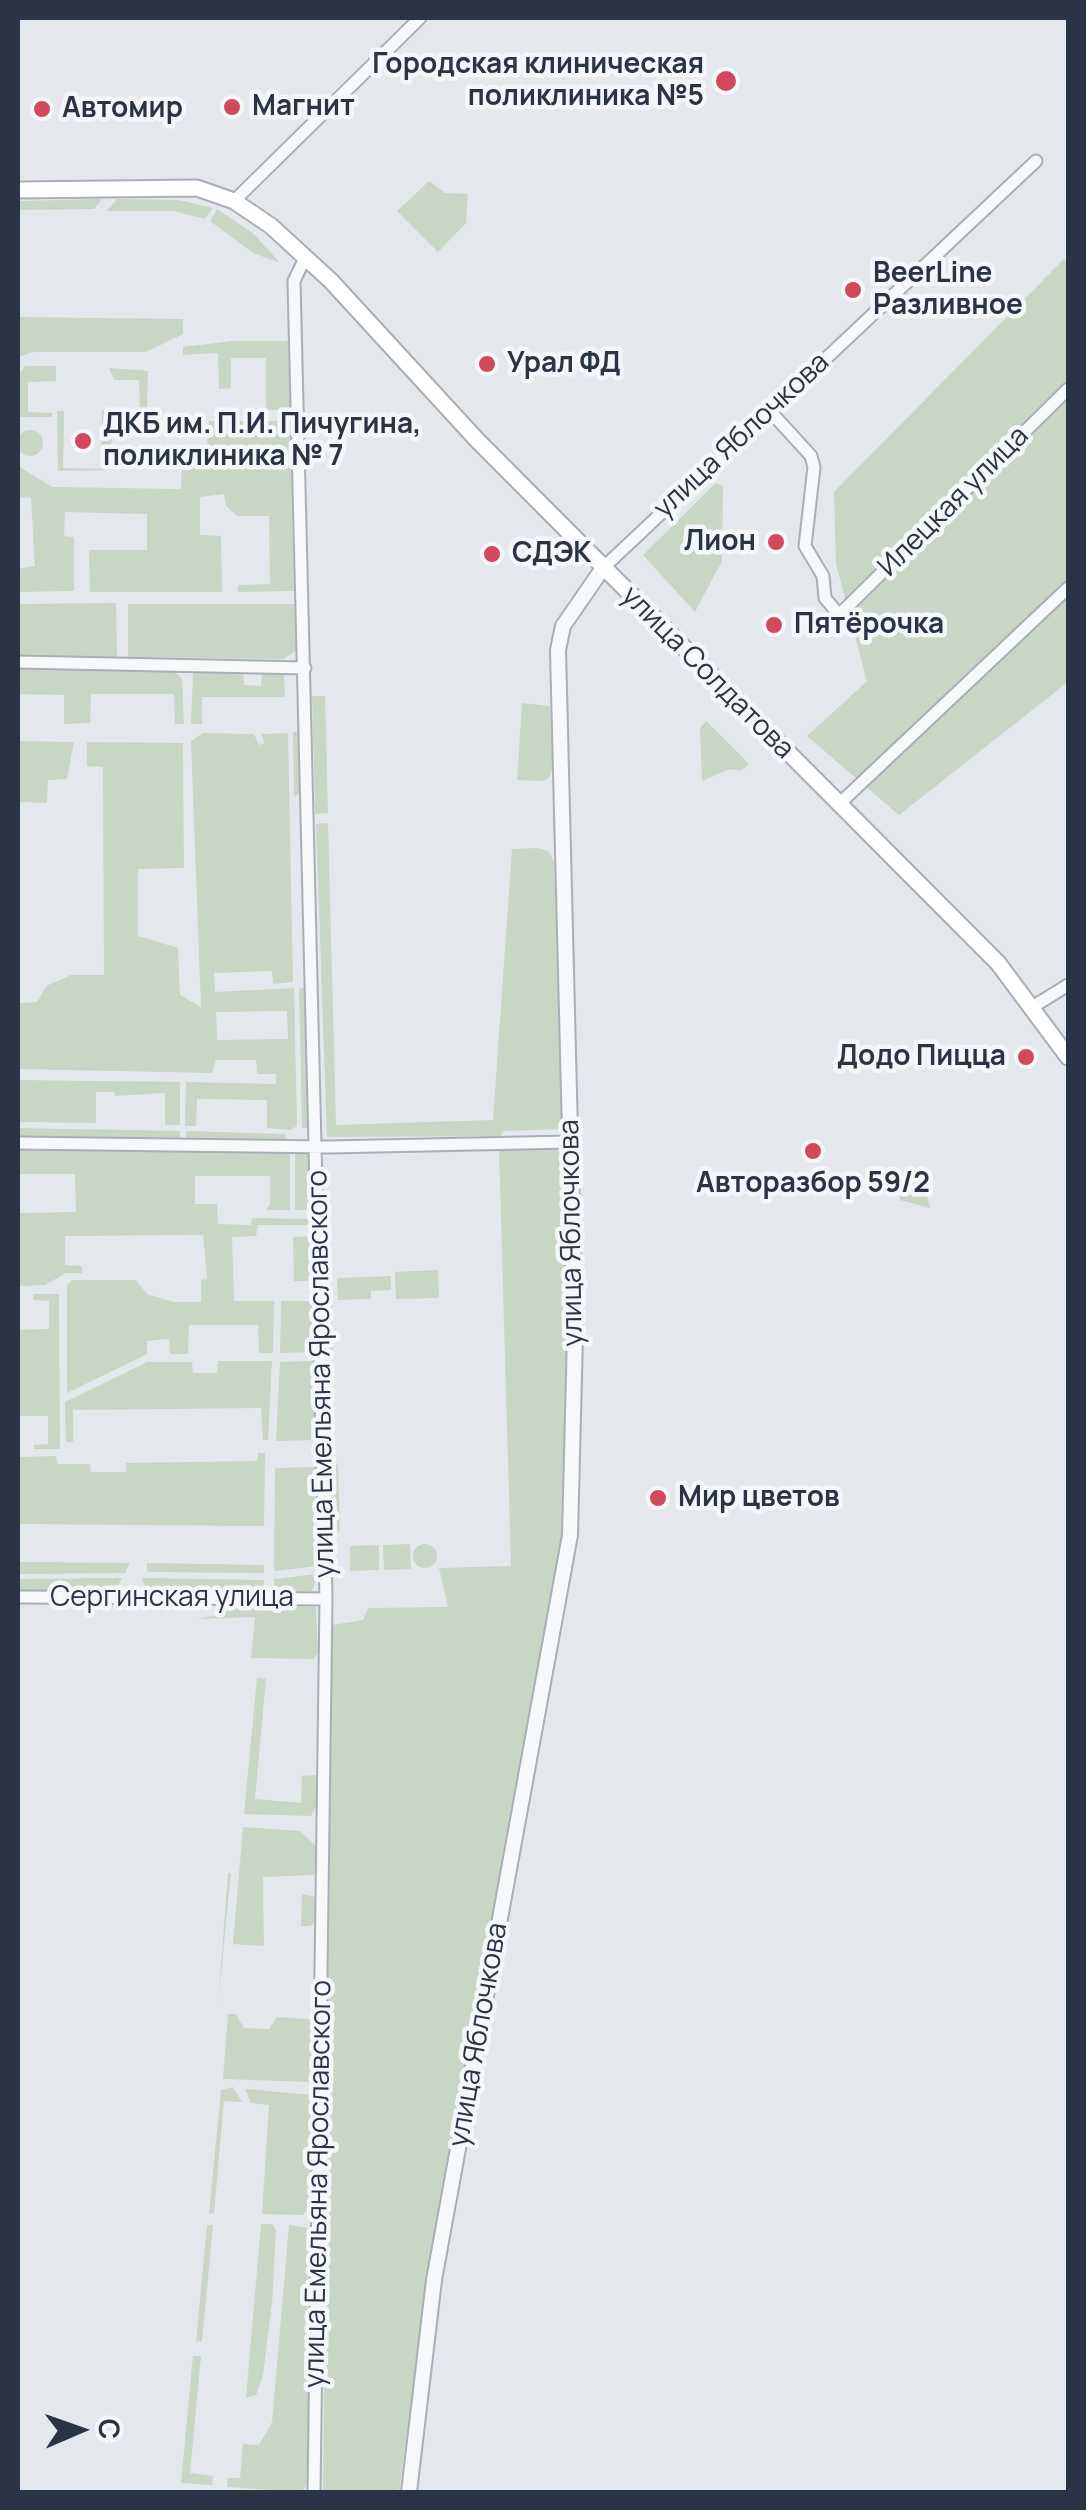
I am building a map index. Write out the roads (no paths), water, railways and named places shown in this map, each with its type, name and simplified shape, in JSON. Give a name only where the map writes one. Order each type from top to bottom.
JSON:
[{"type":"main road","name":"улица Солдатова","points":[[18,190],[180,186],[234,201],[305,258],[603,568],[990,954],[1034,1006],[1068,1057]]},
{"type":"street","points":[[234,201],[420,18]]},
{"type":"street","name":"улица Яблочкова","points":[[410,2492],[434,2280],[570,1534],[576,1400],[558,650],[564,626],[603,568],[1036,160]]},
{"type":"street","name":"улица Емельяна Ярославского","points":[[305,258],[294,281],[326,1599],[314,2492]]},
{"type":"street","name":"Илецкая улица","points":[[770,410],[811,456],[814,467],[804,546],[823,576],[825,598],[839,615],[1068,389]]},
{"type":"street","points":[[838,805],[1068,588]]},
{"type":"street","points":[[18,662],[305,668]]},
{"type":"street","points":[[1034,1006],[1068,985]]},
{"type":"street","points":[[18,1142],[317,1147],[570,1142]]},
{"type":"street","name":"Сергинская улица","points":[[18,1597],[326,1599]]},
{"type":"place","name":"Городская клиническая поликлиника №5","points":[[726,81]]},
{"type":"place","name":"Магнит","points":[[232,107]]},
{"type":"place","name":"Автомир","points":[[42,109]]},
{"type":"place","name":"BeerLine Разливное","points":[[853,290]]},
{"type":"place","name":"Урал ФД","points":[[487,364]]},
{"type":"place","name":"ДКБ им. П.И. Пичугина, поликлиника № 7","points":[[83,441]]},
{"type":"place","name":"Лион","points":[[776,542]]},
{"type":"place","name":"СДЭК","points":[[492,554]]},
{"type":"place","name":"Пятёрочка","points":[[774,625]]},
{"type":"place","name":"Додо Пицца","points":[[1026,1057]]},
{"type":"place","name":"Авторазбор 59/2","points":[[813,1151]]},
{"type":"place","name":"Мир цветов","points":[[658,1498]]}]
